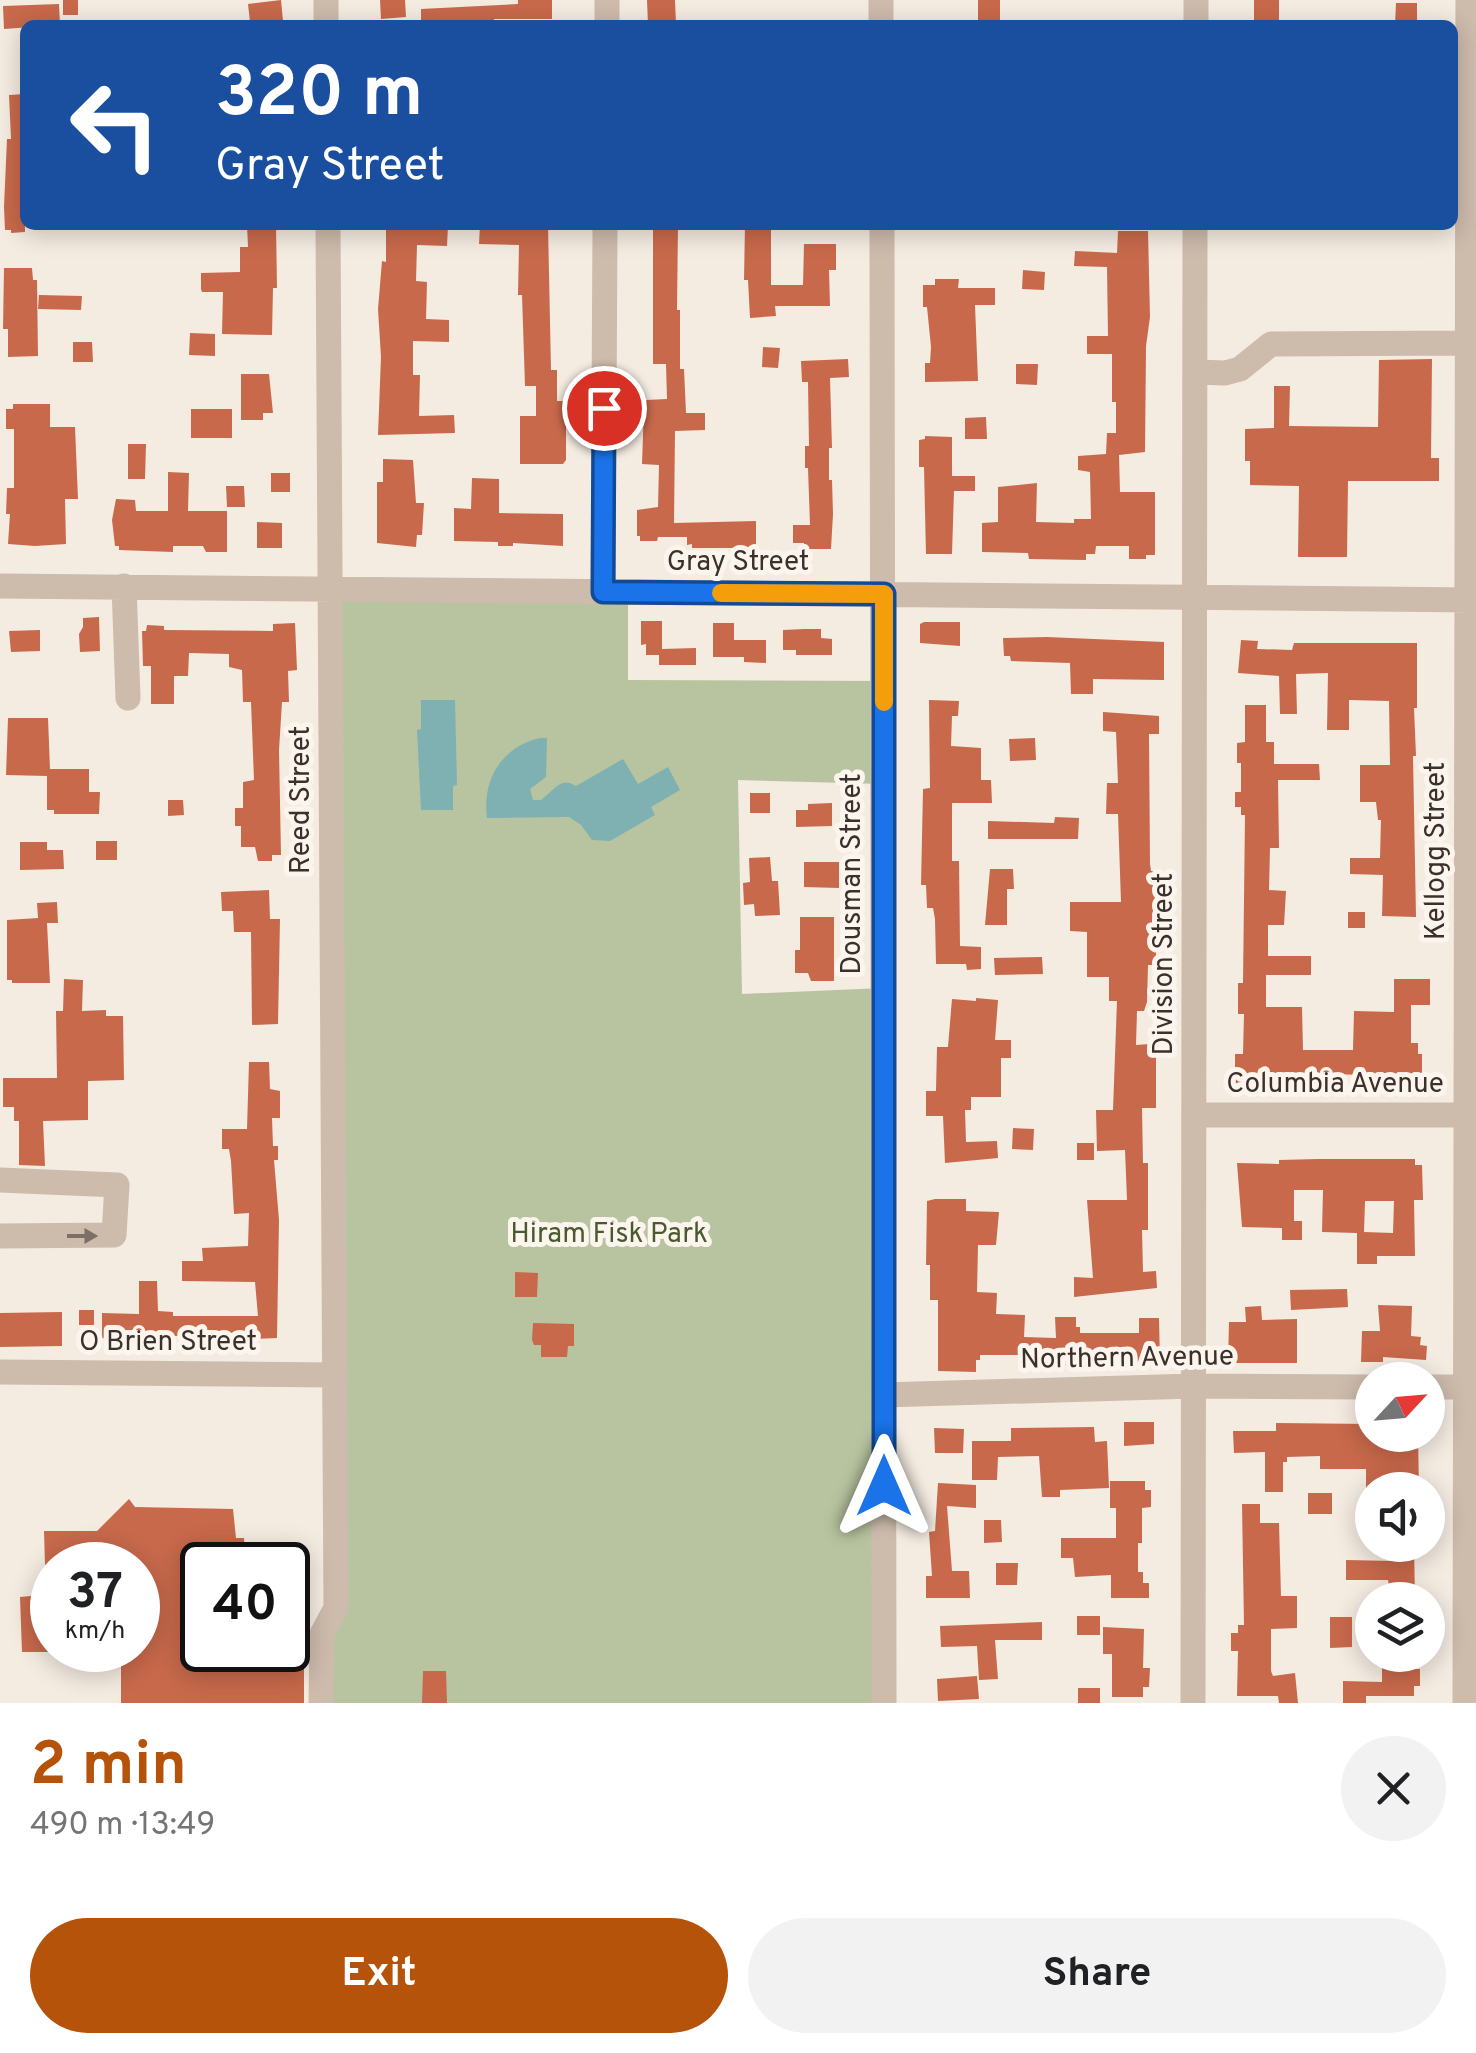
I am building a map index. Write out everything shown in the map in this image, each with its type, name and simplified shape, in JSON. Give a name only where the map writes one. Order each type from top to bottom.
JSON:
[{"type":"street","name":"Kellogg Street","points":[[1465,1703],[1471,1386],[1468,0]]},
{"type":"street","name":"Reed Street","points":[[321,1703],[322,1634],[336,1608],[328,230]]},
{"type":"street","points":[[603,592],[606,230]]},
{"type":"street","name":"Dousman Street","points":[[882,230],[884,1703]]},
{"type":"street","name":"Division Street","points":[[1193,1703],[1196,230]]},
{"type":"street","points":[[1195,372],[1240,370],[1271,344],[1468,343]]},
{"type":"street","name":"Gray Street","points":[[0,586],[1472,600]]},
{"type":"street","points":[[124,586],[128,698]]},
{"type":"street","name":"Columbia Avenue","points":[[1194,1115],[1471,1115]]},
{"type":"street","points":[[0,1180],[117,1184],[114,1236],[0,1236]]},
{"type":"street","name":"O Brien Street","points":[[0,1372],[336,1374]]},
{"type":"street","name":"Northern Avenue","points":[[884,1394],[1355,1386]]},
{"type":"street","points":[[1445,1386],[1471,1386]]},
{"type":"green space","name":"Hiram Fisk Park","points":[[331,587],[628,592],[628,680],[884,681],[884,784],[738,780],[742,994],[883,988],[884,1703],[321,1703],[336,1607]]},
{"type":"water","points":[[421,700],[455,700],[457,785],[453,786],[453,810],[421,810],[417,730],[421,729]]},
{"type":"water","points":[[547,738],[546,777],[530,789],[533,800],[541,800],[562,783],[576,786],[623,759],[638,784],[668,767],[680,790],[651,807],[655,815],[610,841],[592,840],[569,817],[487,818],[488,791],[497,767],[515,749]]},
{"type":"building","points":[[63,0],[78,0],[78,15],[63,15]]},
{"type":"building","points":[[281,0],[283,20],[250,20],[248,4]]},
{"type":"building","points":[[380,0],[405,0],[406,17],[381,19]]},
{"type":"building","points":[[518,0],[552,0],[552,19],[421,20],[421,9],[518,4]]},
{"type":"building","points":[[647,0],[675,0],[676,20],[648,20]]},
{"type":"building","points":[[978,0],[1000,0],[1000,20],[978,20]]},
{"type":"building","points":[[1254,0],[1279,0],[1279,20],[1254,20]]},
{"type":"building","points":[[1396,3],[1417,3],[1417,20],[1395,20]]},
{"type":"building","points":[[59,4],[60,20],[20,20],[20,28],[4,29],[3,6]]},
{"type":"building","points":[[20,94],[20,230],[25,230],[11,233],[5,230],[4,207],[7,139],[11,139],[9,95]]},
{"type":"building","points":[[247,230],[276,230],[277,288],[273,288],[272,335],[222,334],[223,292],[201,289],[201,273],[240,272],[240,247],[248,247]]},
{"type":"building","points":[[386,230],[448,230],[447,246],[417,245],[416,281],[427,282],[426,319],[449,320],[449,342],[413,341],[413,375],[420,375],[419,416],[454,415],[455,433],[378,435],[378,309],[382,261],[386,262]]},
{"type":"building","points":[[480,230],[548,230],[551,370],[557,370],[557,401],[565,401],[566,409],[563,464],[520,464],[520,416],[536,416],[536,386],[525,386],[522,295],[518,295],[519,245],[479,244]]},
{"type":"building","points":[[653,230],[678,230],[680,369],[684,369],[686,413],[705,413],[705,430],[675,431],[674,523],[756,521],[756,548],[692,548],[692,544],[687,545],[687,537],[640,541],[637,536],[637,510],[658,507],[659,465],[642,464],[646,400],[667,399],[666,364],[653,364]]},
{"type":"building","points":[[745,230],[771,230],[771,285],[803,285],[804,244],[836,244],[836,270],[829,270],[830,306],[775,306],[776,316],[750,318],[748,280],[744,280]]},
{"type":"building","points":[[1118,231],[1148,231],[1150,317],[1145,452],[1119,455],[1120,492],[1155,492],[1155,555],[1129,559],[1129,546],[1096,546],[1095,554],[1086,554],[1086,560],[1029,559],[1028,553],[982,552],[982,523],[998,522],[998,487],[1037,483],[1036,522],[1074,523],[1074,519],[1091,519],[1090,472],[1078,470],[1078,456],[1106,454],[1107,433],[1116,433],[1116,402],[1112,402],[1112,354],[1087,354],[1087,336],[1108,336],[1107,267],[1074,266],[1075,251],[1117,253]]},
{"type":"building","points":[[4,268],[32,268],[33,280],[37,280],[38,356],[8,357],[8,329],[3,329]]},
{"type":"building","points":[[1023,270],[1045,272],[1044,290],[1022,289]]},
{"type":"building","points":[[935,279],[959,279],[958,288],[995,288],[995,305],[975,305],[978,381],[925,382],[925,363],[930,363],[931,347],[923,285],[935,285]]},
{"type":"building","points":[[39,295],[82,296],[81,310],[38,309]]},
{"type":"building","points":[[190,333],[215,334],[215,356],[189,355]]},
{"type":"building","points":[[73,342],[92,342],[93,362],[73,362]]},
{"type":"building","points":[[763,347],[780,348],[778,368],[762,367]]},
{"type":"building","points":[[848,359],[849,377],[830,378],[831,549],[804,549],[804,543],[793,543],[793,525],[810,525],[805,468],[805,446],[809,446],[808,382],[802,382],[801,361]]},
{"type":"building","points":[[1432,359],[1431,458],[1439,458],[1439,481],[1348,481],[1347,557],[1298,557],[1299,486],[1250,485],[1250,461],[1245,461],[1245,429],[1274,428],[1274,386],[1290,386],[1289,426],[1378,427],[1379,360]]},
{"type":"building","points":[[1016,364],[1038,364],[1037,385],[1016,384]]},
{"type":"building","points":[[241,374],[269,374],[273,413],[263,413],[263,420],[241,420]]},
{"type":"building","points":[[13,404],[50,404],[50,427],[75,427],[78,499],[65,499],[66,544],[8,544],[7,488],[14,488],[14,429],[6,429],[6,409],[13,409]]},
{"type":"building","points":[[191,409],[232,409],[232,438],[191,438]]},
{"type":"building","points":[[986,417],[987,439],[965,439],[965,418]]},
{"type":"building","points":[[925,436],[952,437],[952,476],[975,476],[975,491],[954,491],[952,554],[926,554],[924,467],[919,467],[919,440]]},
{"type":"building","points":[[128,444],[146,444],[145,479],[128,479]]},
{"type":"building","points":[[383,459],[413,460],[416,503],[424,503],[422,535],[417,535],[416,547],[377,543],[377,482],[383,482]]},
{"type":"building","points":[[168,472],[189,473],[188,511],[227,511],[227,552],[206,552],[203,546],[173,546],[173,552],[119,550],[115,546],[112,520],[116,499],[135,500],[136,511],[168,511]]},
{"type":"building","points":[[271,473],[290,473],[290,492],[271,492]]},
{"type":"building","points":[[472,478],[499,479],[499,513],[563,514],[563,546],[454,541],[454,508],[471,509]]},
{"type":"building","points":[[226,486],[244,486],[245,507],[227,507]]},
{"type":"building","points":[[257,522],[282,523],[282,548],[257,548]]},
{"type":"building","points":[[99,617],[100,651],[80,652],[83,618]]},
{"type":"building","points":[[641,621],[662,621],[662,649],[696,648],[696,665],[659,665],[659,655],[646,655],[646,644],[641,645]]},
{"type":"building","points":[[960,622],[960,646],[920,643],[920,624]]},
{"type":"building","points":[[295,623],[297,670],[288,671],[289,702],[282,702],[279,750],[281,855],[272,855],[272,861],[258,861],[255,847],[241,847],[241,826],[235,826],[235,808],[243,808],[243,782],[254,780],[251,702],[243,702],[242,670],[229,667],[229,654],[189,653],[188,676],[174,676],[174,704],[151,704],[151,666],[143,666],[142,631],[146,631],[147,625],[164,626],[164,630],[273,631],[273,624]]},
{"type":"building","points":[[713,623],[734,623],[734,640],[766,640],[766,663],[744,662],[744,657],[713,657]]},
{"type":"building","points":[[821,629],[821,638],[832,639],[832,655],[796,655],[796,650],[783,650],[783,630]]},
{"type":"building","points":[[40,630],[40,651],[11,652],[9,631]]},
{"type":"building","points":[[1003,638],[1164,642],[1164,680],[1093,679],[1093,694],[1071,694],[1070,663],[1011,661],[1010,656],[1004,656]]},
{"type":"building","points":[[1241,640],[1258,641],[1257,649],[1292,650],[1294,643],[1417,643],[1413,756],[1416,917],[1382,916],[1383,875],[1350,874],[1350,858],[1380,858],[1381,820],[1376,802],[1360,802],[1360,765],[1390,765],[1389,701],[1349,700],[1349,730],[1327,730],[1328,673],[1296,674],[1297,714],[1280,714],[1279,676],[1238,673]]},
{"type":"building","points":[[929,700],[959,701],[958,716],[952,716],[951,746],[981,748],[981,780],[991,780],[992,803],[952,803],[952,861],[959,861],[960,946],[981,947],[981,969],[967,970],[966,964],[936,964],[933,908],[927,908],[926,885],[921,885],[923,789],[930,788]]},
{"type":"building","points":[[1245,705],[1266,705],[1266,742],[1274,742],[1274,764],[1319,764],[1320,780],[1278,780],[1279,848],[1270,848],[1269,890],[1286,891],[1284,925],[1268,925],[1268,956],[1311,956],[1311,975],[1266,975],[1266,1007],[1302,1007],[1303,1050],[1353,1050],[1354,1011],[1394,1012],[1394,979],[1430,979],[1430,1005],[1411,1005],[1411,1043],[1418,1043],[1418,1054],[1422,1054],[1422,1077],[1332,1074],[1332,1078],[1296,1080],[1296,1085],[1235,1083],[1235,1054],[1243,1054],[1244,1014],[1238,1014],[1238,983],[1243,983],[1245,815],[1241,815],[1241,807],[1235,807],[1235,792],[1241,792],[1237,743],[1245,742]]},
{"type":"building","points":[[1103,712],[1159,716],[1159,734],[1149,734],[1156,965],[1148,965],[1147,1002],[1144,1011],[1137,1011],[1136,1045],[1150,1044],[1150,1052],[1156,1052],[1156,1108],[1142,1108],[1143,1163],[1148,1163],[1148,1230],[1142,1230],[1143,1272],[1156,1271],[1157,1288],[1074,1297],[1074,1277],[1093,1278],[1087,1200],[1127,1200],[1125,1150],[1097,1151],[1096,1110],[1113,1110],[1117,1001],[1109,1001],[1109,977],[1087,977],[1087,932],[1070,931],[1070,902],[1121,902],[1118,814],[1106,814],[1107,783],[1118,783],[1116,732],[1103,731]]},
{"type":"building","points":[[8,718],[48,718],[50,769],[89,769],[89,792],[100,792],[99,814],[54,814],[54,810],[47,810],[47,776],[6,775]]},
{"type":"building","points":[[1035,738],[1036,760],[1010,761],[1009,739]]},
{"type":"building","points":[[750,793],[770,793],[770,813],[750,813]]},
{"type":"building","points":[[168,800],[183,800],[184,815],[168,816]]},
{"type":"building","points":[[832,803],[832,826],[796,827],[796,810],[808,810],[808,804]]},
{"type":"building","points":[[1055,817],[1079,818],[1078,839],[988,839],[988,821],[1054,823]]},
{"type":"building","points":[[96,841],[117,841],[117,860],[96,860]]},
{"type":"building","points":[[20,842],[47,842],[47,850],[63,850],[64,869],[20,870]]},
{"type":"building","points":[[770,857],[772,881],[778,881],[780,915],[755,916],[754,904],[744,905],[743,883],[750,882],[749,858]]},
{"type":"building","points":[[804,862],[839,862],[839,888],[804,887]]},
{"type":"building","points":[[990,869],[1013,869],[1014,889],[1007,889],[1007,925],[985,925]]},
{"type":"building","points":[[269,890],[270,919],[280,919],[278,1024],[252,1025],[251,932],[234,932],[233,911],[222,911],[221,892]]},
{"type":"building","points":[[57,902],[58,923],[47,923],[50,983],[12,983],[7,980],[7,920],[38,918],[37,903]]},
{"type":"building","points":[[1348,912],[1365,912],[1365,928],[1348,928]]},
{"type":"building","points":[[800,917],[834,917],[834,981],[811,981],[808,973],[795,973]]},
{"type":"building","points":[[1042,957],[1043,974],[995,975],[994,958]]},
{"type":"building","points":[[64,979],[83,980],[82,1011],[106,1010],[106,1016],[123,1016],[124,1080],[88,1081],[88,1120],[43,1121],[45,1166],[19,1165],[19,1121],[14,1121],[14,1107],[3,1107],[3,1078],[57,1078],[56,1011],[63,1011]]},
{"type":"building","points":[[952,999],[998,1000],[995,1040],[1011,1040],[1011,1058],[1001,1058],[1001,1097],[971,1097],[971,1110],[965,1110],[966,1142],[997,1141],[998,1158],[945,1163],[943,1116],[926,1116],[926,1091],[936,1091],[937,1047],[948,1047]]},
{"type":"building","points":[[249,1062],[269,1062],[270,1089],[280,1091],[280,1118],[272,1118],[273,1146],[278,1146],[278,1160],[274,1160],[279,1220],[277,1338],[254,1339],[254,1333],[225,1333],[224,1338],[129,1334],[126,1342],[102,1338],[102,1313],[139,1314],[139,1281],[157,1281],[158,1311],[173,1312],[173,1316],[258,1316],[255,1282],[182,1281],[182,1261],[203,1261],[202,1248],[248,1246],[249,1213],[234,1214],[231,1161],[229,1149],[222,1149],[222,1129],[247,1129]]},
{"type":"building","points":[[1013,1128],[1034,1129],[1033,1150],[1012,1149]]},
{"type":"building","points":[[1077,1143],[1094,1143],[1094,1160],[1077,1160]]},
{"type":"building","points":[[1415,1159],[1415,1165],[1422,1165],[1423,1200],[1414,1200],[1415,1256],[1377,1256],[1377,1264],[1357,1264],[1357,1233],[1322,1232],[1323,1190],[1294,1190],[1294,1221],[1302,1221],[1302,1240],[1282,1240],[1282,1228],[1242,1227],[1237,1163],[1279,1164],[1279,1160]],"holes":[[[1365,1201],[1394,1201],[1393,1233],[1364,1232]]]},
{"type":"building","points":[[966,1199],[966,1211],[999,1212],[996,1245],[978,1245],[977,1292],[997,1293],[996,1314],[1025,1315],[1024,1337],[1056,1338],[1055,1317],[1076,1317],[1080,1333],[1139,1333],[1139,1318],[1159,1318],[1160,1363],[1028,1367],[1028,1355],[980,1355],[976,1372],[938,1371],[938,1300],[930,1300],[930,1265],[926,1265],[927,1201]]},
{"type":"building","points":[[515,1272],[538,1273],[537,1297],[515,1297]]},
{"type":"building","points":[[1347,1289],[1348,1307],[1291,1310],[1290,1290]]},
{"type":"building","points":[[1378,1305],[1412,1306],[1411,1336],[1421,1337],[1420,1345],[1427,1346],[1426,1360],[1383,1357],[1383,1362],[1361,1362],[1362,1331],[1380,1331]]},
{"type":"building","points":[[1261,1306],[1262,1320],[1297,1319],[1297,1363],[1228,1363],[1229,1322],[1246,1322],[1245,1307]]},
{"type":"building","points":[[79,1310],[94,1310],[94,1325],[79,1325]]},
{"type":"building","points":[[62,1312],[62,1346],[0,1347],[0,1313]]},
{"type":"building","points":[[533,1323],[574,1324],[574,1346],[568,1346],[567,1357],[541,1357],[541,1345],[534,1345],[532,1340]]},
{"type":"building","points":[[1124,1422],[1154,1422],[1154,1444],[1124,1446]]},
{"type":"building","points":[[1276,1423],[1355,1424],[1355,1452],[1418,1452],[1419,1472],[1320,1469],[1320,1456],[1287,1457],[1287,1462],[1283,1462],[1283,1492],[1265,1492],[1265,1452],[1234,1453],[1233,1431],[1276,1431]]},
{"type":"building","points":[[1094,1427],[1095,1442],[1107,1441],[1109,1488],[1060,1490],[1060,1497],[1042,1497],[1039,1456],[998,1457],[997,1480],[972,1480],[972,1441],[1011,1441],[1011,1428]]},
{"type":"building","points":[[934,1428],[964,1429],[963,1453],[935,1453]]},
{"type":"building","points":[[1110,1481],[1145,1481],[1145,1490],[1151,1490],[1151,1507],[1142,1508],[1142,1543],[1138,1543],[1138,1572],[1143,1572],[1143,1583],[1149,1583],[1149,1598],[1111,1598],[1111,1575],[1075,1577],[1073,1558],[1061,1558],[1061,1538],[1116,1538],[1116,1508],[1110,1508]]},
{"type":"building","points":[[938,1483],[976,1485],[976,1508],[947,1506],[952,1571],[969,1571],[970,1598],[926,1598],[926,1576],[932,1576],[929,1532],[935,1531]]},
{"type":"building","points":[[1308,1493],[1332,1493],[1332,1514],[1308,1514]]},
{"type":"building","points":[[129,1499],[135,1507],[233,1509],[236,1538],[244,1538],[244,1542],[180,1542],[180,1672],[304,1672],[304,1703],[121,1703],[121,1672],[160,1672],[160,1542],[44,1542],[44,1531],[97,1531]]},
{"type":"building","points":[[1242,1504],[1260,1504],[1260,1523],[1279,1523],[1281,1596],[1297,1596],[1297,1628],[1271,1629],[1271,1671],[1273,1676],[1295,1673],[1298,1703],[1279,1703],[1278,1696],[1237,1696],[1238,1651],[1231,1651],[1231,1633],[1238,1633],[1238,1625],[1244,1625]]},
{"type":"building","points":[[984,1520],[1001,1520],[1002,1542],[984,1543]]},
{"type":"building","points":[[1346,1560],[1414,1562],[1415,1582],[1346,1580]]},
{"type":"building","points":[[996,1563],[1018,1563],[1017,1585],[996,1585]]},
{"type":"building","points":[[30,1596],[30,1652],[22,1652],[20,1597]]},
{"type":"building","points":[[1077,1616],[1100,1616],[1100,1635],[1077,1635]]},
{"type":"building","points":[[1330,1617],[1352,1617],[1352,1647],[1330,1648]]},
{"type":"building","points":[[1042,1622],[1042,1640],[995,1640],[998,1679],[979,1680],[977,1646],[941,1647],[940,1626]]},
{"type":"building","points":[[1103,1627],[1144,1629],[1143,1668],[1150,1668],[1149,1687],[1143,1687],[1143,1697],[1112,1697],[1112,1654],[1103,1654]]},
{"type":"building","points":[[423,1671],[446,1671],[447,1703],[422,1703]]},
{"type":"building","points":[[1382,1672],[1420,1672],[1420,1686],[1414,1686],[1414,1696],[1366,1696],[1366,1703],[1343,1703],[1343,1681],[1382,1682]]},
{"type":"building","points":[[977,1676],[979,1699],[938,1701],[937,1679]]},
{"type":"building","points":[[1078,1688],[1100,1688],[1100,1703],[1078,1703]]},
{"type":"slow traffic","points":[[721,593],[884,594],[884,702]]},
{"type":"route","points":[[604,408],[603,592],[884,594],[884,1486]]}]
